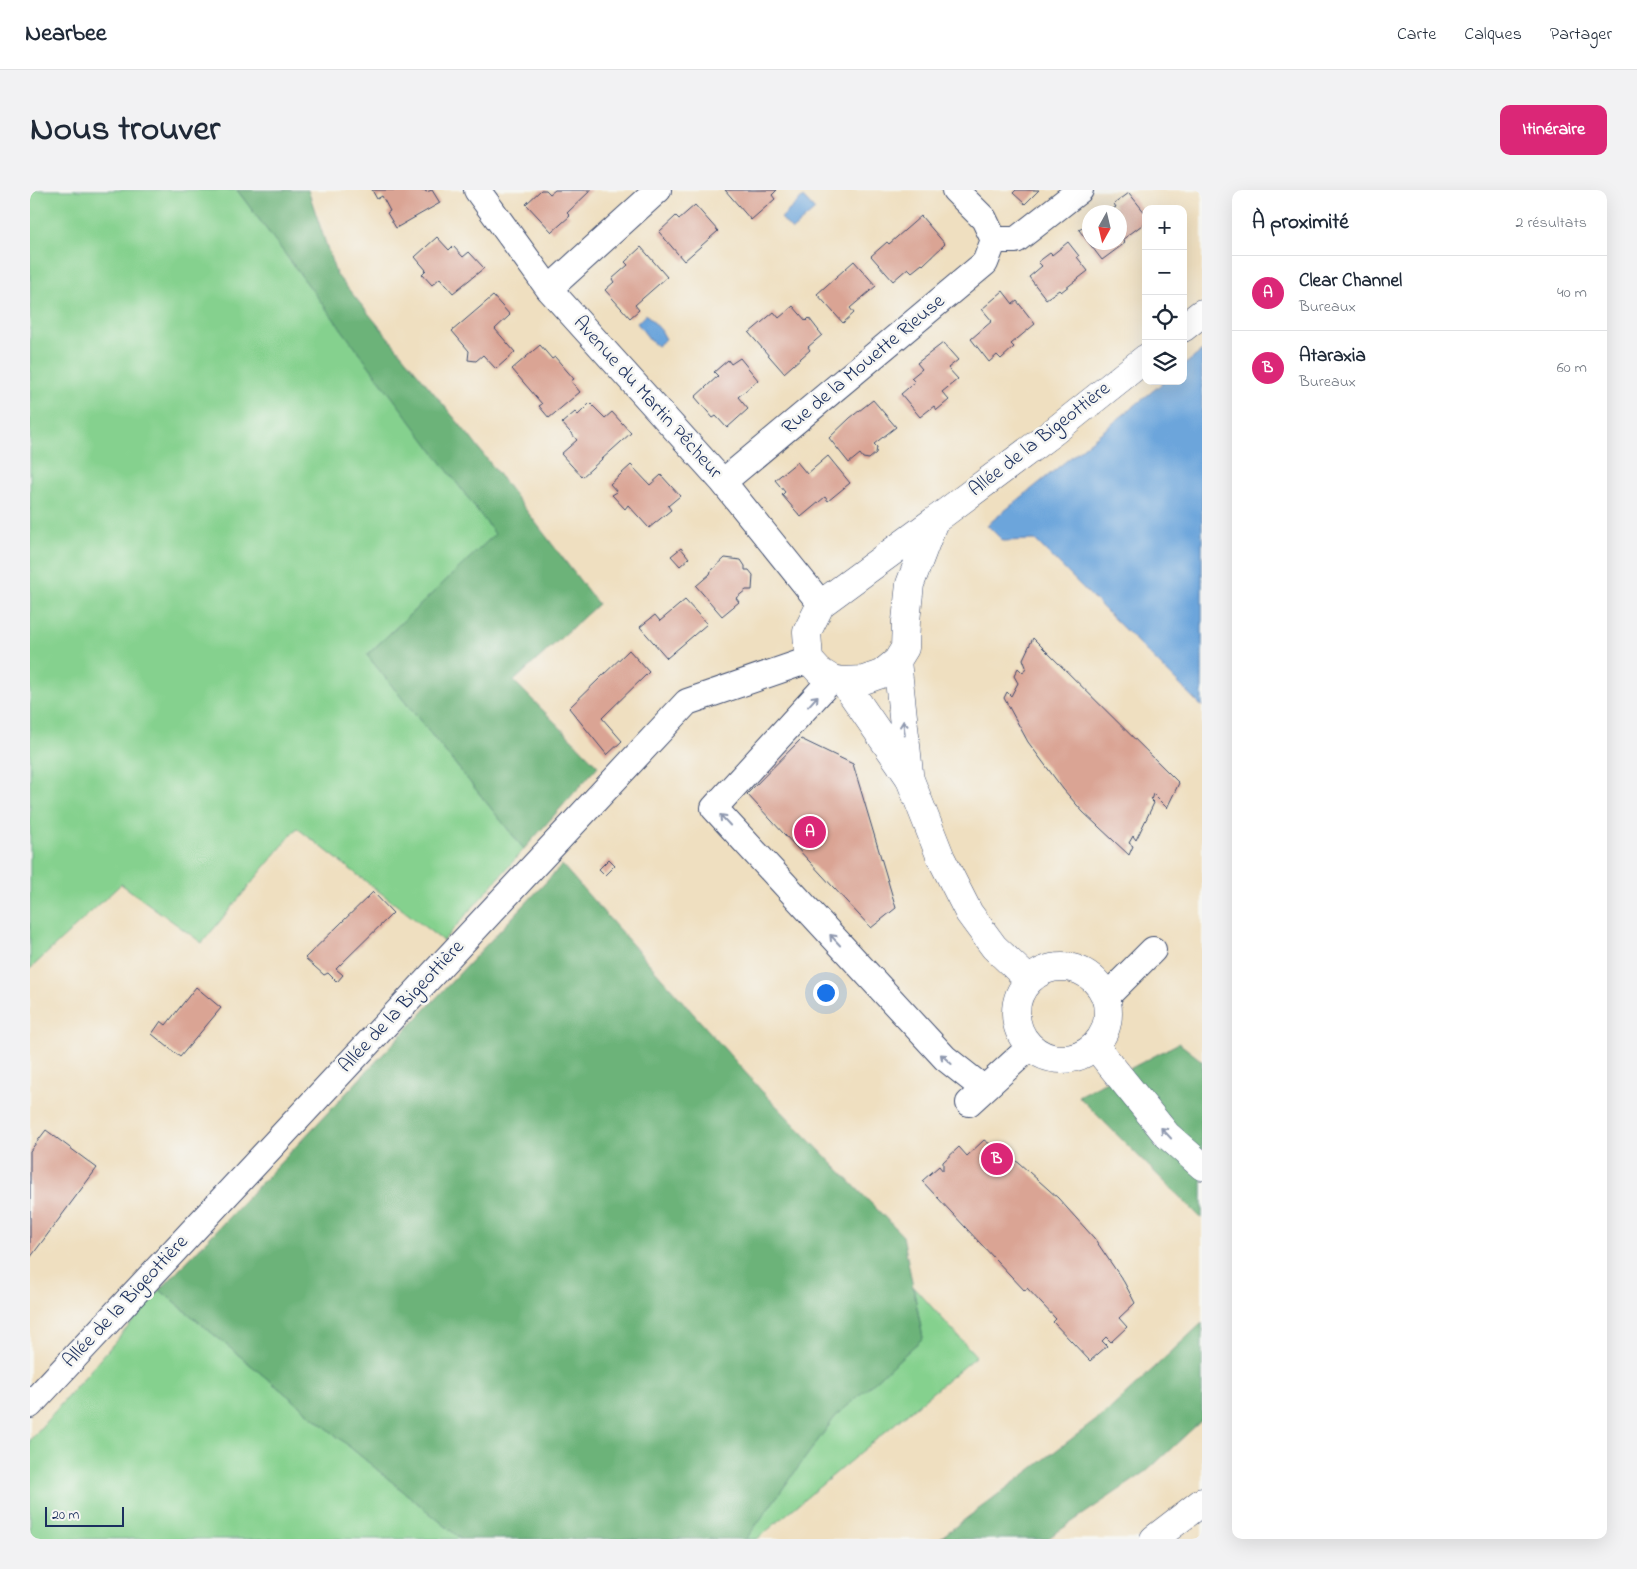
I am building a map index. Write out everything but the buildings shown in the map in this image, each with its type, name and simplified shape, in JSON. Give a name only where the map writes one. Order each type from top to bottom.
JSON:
[{"type":"main road","points":[[1187,325],[1202,313]]},
{"type":"main road","name":"Allée de la Bigeottière","points":[[821,604],[1052,433],[1142,361]]},
{"type":"main road","points":[[821,604],[807,632],[809,660],[819,671],[838,680],[864,680],[881,674],[897,660],[905,648],[910,584],[934,521]]},
{"type":"main road","points":[[897,660],[909,777]]},
{"type":"main road","points":[[838,680],[909,777],[941,858],[969,913],[994,947],[1029,980]]},
{"type":"main road","points":[[1057,967],[1072,968],[1086,973],[1098,984],[1106,997],[1109,1010],[1108,1023],[1103,1036],[1095,1046],[1084,1054],[1070,1059],[1056,1059],[1042,1055],[1030,1048],[1021,1036],[1016,1021],[1016,1006],[1020,992],[1029,980],[1042,971],[1057,967]]},
{"type":"main road","points":[[1095,1046],[1166,1135],[1202,1166]]},
{"type":"main road","points":[[1154,1539],[1202,1502]]},
{"type":"street","name":"Avenue du Martin Pêcheur","points":[[477,190],[549,289],[723,482],[821,604]]},
{"type":"street","points":[[549,289],[658,190]]},
{"type":"street","points":[[956,190],[984,219],[994,240],[1016,240],[1080,190]]},
{"type":"street","name":"Rue de la Mouette Rieuse","points":[[723,482],[985,263],[994,240]]},
{"type":"street","name":"Allée de la Bigeottière","points":[[30,1405],[687,702],[809,660]]},
{"type":"street","points":[[838,680],[714,808],[944,1058],[976,1096],[1030,1048]]},
{"type":"street","points":[[1106,997],[1153,950]]},
{"type":"green space","points":[[30,190],[237,190],[496,534],[367,655],[524,849],[443,941],[297,828],[202,943],[121,884],[30,969]]},
{"type":"green space","points":[[237,190],[308,190],[336,274],[470,437],[598,604],[514,681],[598,766],[524,849],[367,655],[495,534]]},
{"type":"green space","points":[[562,865],[760,1089],[903,1236],[923,1338],[835,1417],[746,1539],[461,1539],[160,1290]]},
{"type":"green space","points":[[1179,1043],[1202,1061],[1202,1219],[1078,1096]]},
{"type":"green space","points":[[913,1286],[976,1356],[757,1539],[746,1539],[835,1417],[923,1338]]},
{"type":"green space","points":[[160,1290],[461,1539],[30,1539],[30,1440]]},
{"type":"green space","points":[[1202,1323],[1202,1420],[1147,1471],[1047,1539],[939,1539],[1107,1412]]},
{"type":"water","points":[[803,197],[815,210],[792,230],[781,218]]},
{"type":"water","points":[[646,314],[661,330],[666,339],[657,346],[637,323]]},
{"type":"water","points":[[1202,351],[1202,707],[1035,540],[1003,541],[987,525],[1160,385],[1187,385],[1187,363]]},
{"type":"place","name":"Clear Channel","points":[[810,832]]},
{"type":"place","name":"Ataraxia","points":[[997,1159]]}]
